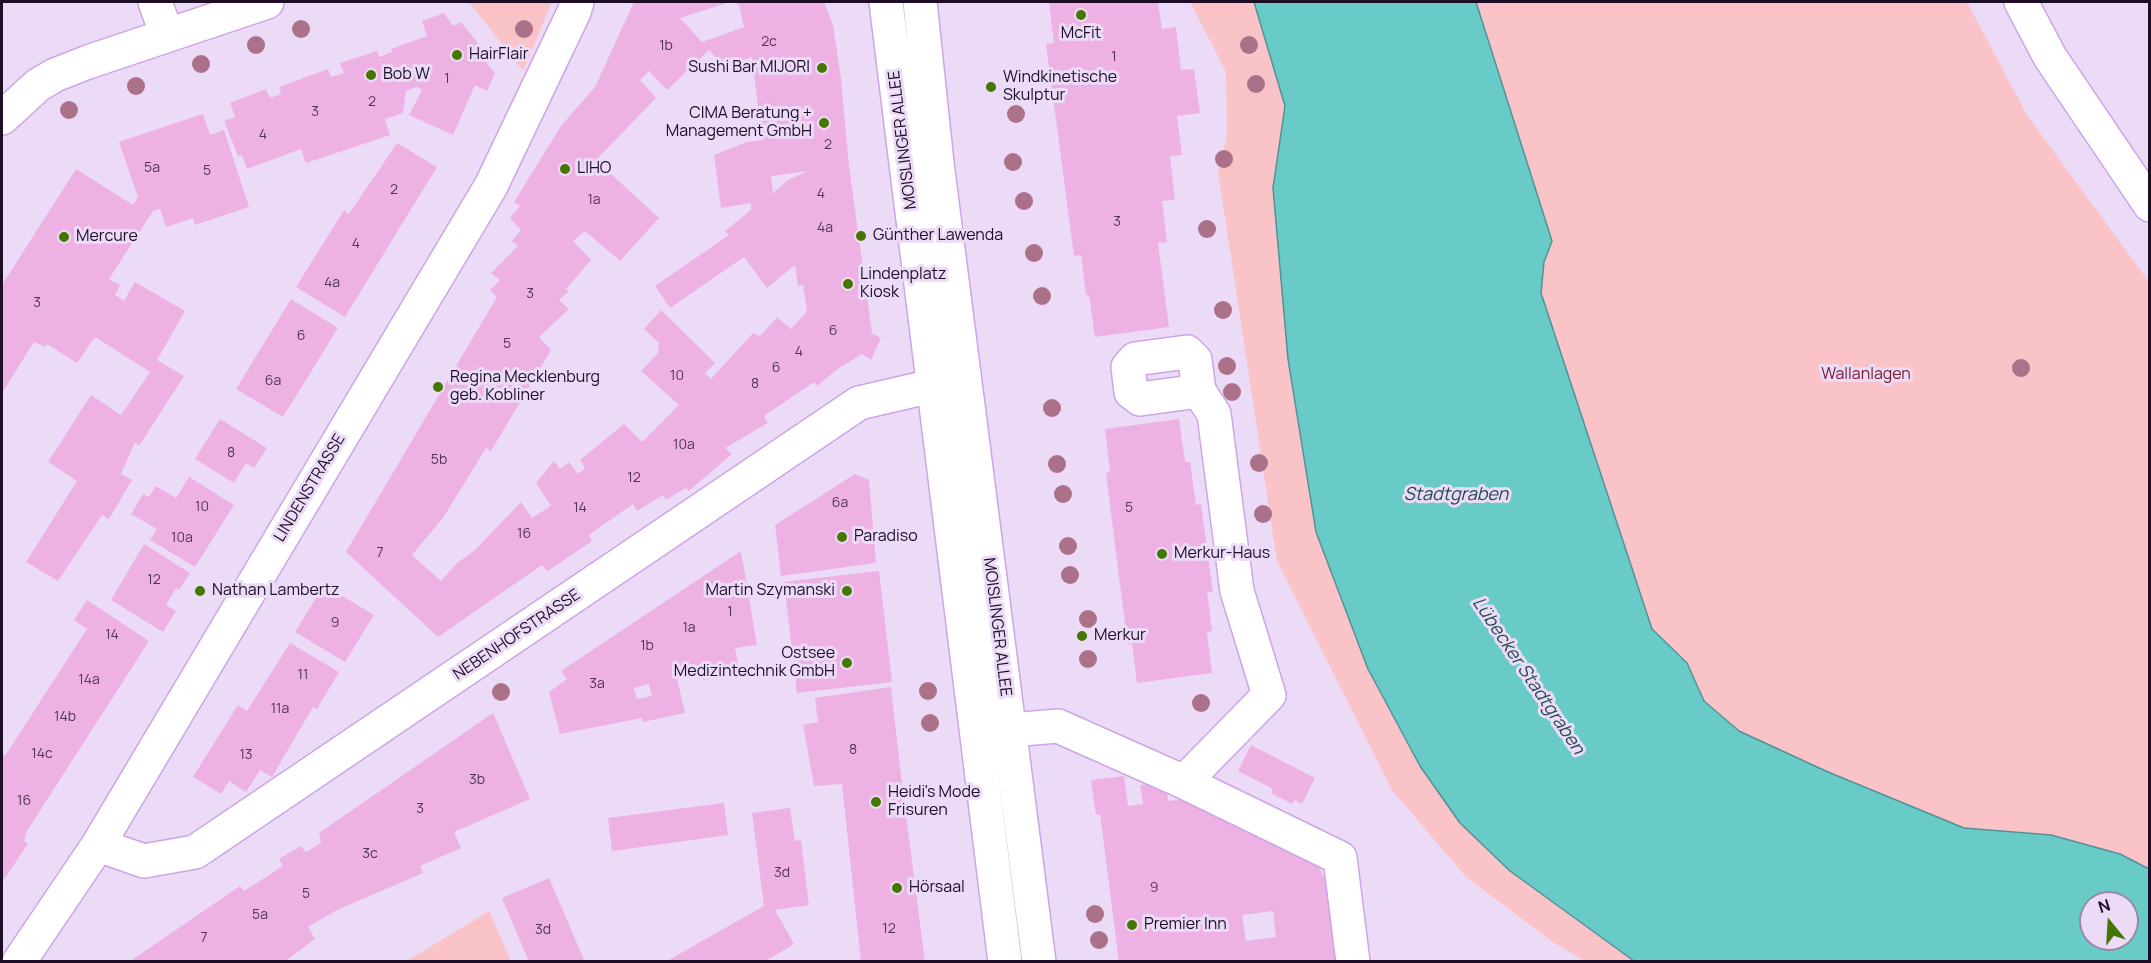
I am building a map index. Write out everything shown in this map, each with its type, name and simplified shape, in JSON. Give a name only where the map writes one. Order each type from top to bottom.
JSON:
[{"type":"street","points":[[155,2],[167,35]]},
{"type":"street","points":[[2,117],[38,85],[55,75],[267,2]]},
{"type":"street","name":"LINDENSTRASSE","points":[[20,962],[98,845],[491,186],[577,2]]},
{"type":"street","name":"MOISLINGER ALLEE","points":[[886,2],[1005,962]]},
{"type":"street","name":"MOISLINGER ALLEE","points":[[920,2],[937,163],[1039,962]]},
{"type":"street","points":[[2021,2],[2049,57],[2150,205]]},
{"type":"street","points":[[932,386],[965,381]]},
{"type":"street","name":"NEBENHOFSTRASSE","points":[[98,845],[144,861],[195,852],[859,403],[932,386]]},
{"type":"street","points":[[1184,782],[1269,695],[1237,591],[1214,414],[1199,391]]},
{"type":"street","points":[[977,732],[1058,726],[1184,782],[1340,858],[1353,962]]},
{"type":"green space","points":[[469,2],[552,2],[523,71]]},
{"type":"green space","points":[[1190,2],[1254,2],[1285,106],[1273,188],[1316,532],[1368,669],[1420,766],[1460,823],[1510,871],[1634,961],[1585,961],[1554,943],[1466,877],[1392,790],[1277,561],[1218,171],[1227,136],[1226,72]]},
{"type":"green space","name":"Wallanlagen","points":[[1476,2],[1967,2],[2027,115],[2149,282],[2149,869],[2120,854],[2051,835],[1964,828],[1828,772],[1739,731],[1704,701],[1687,663],[1652,629],[1639,596],[1541,293],[1544,262],[1552,241]]},
{"type":"green space","points":[[489,911],[511,961],[407,961]]},
{"type":"water","name":"Stadtgraben","points":[[1254,2],[1476,2],[1552,241],[1544,262],[1541,293],[1652,629],[1687,663],[1704,701],[1739,731],[1828,772],[1964,828],[2051,835],[2120,854],[2149,869],[2149,961],[1634,961],[1510,871],[1460,823],[1420,766],[1368,669],[1316,532],[1288,359],[1273,188],[1285,106]]},
{"type":"building","points":[[634,2],[730,2],[680,18],[702,42],[744,27],[739,5],[733,2],[824,2],[833,25],[841,79],[849,166],[872,333],[881,338],[871,360],[862,354],[839,368],[817,386],[814,382],[764,416],[768,423],[725,448],[732,454],[689,491],[686,488],[666,500],[663,495],[637,511],[633,504],[589,535],[592,541],[548,571],[542,565],[438,637],[346,552],[497,297],[490,290],[500,280],[491,273],[518,246],[512,241],[521,230],[510,218],[520,206],[514,202],[561,126],[595,87]],"holes":[[[709,50],[725,67],[752,57],[762,140],[747,142],[714,155],[721,208],[751,203],[751,210],[725,231],[729,235],[655,286],[670,308],[744,257],[767,288],[795,265],[798,286],[803,285],[807,311],[791,329],[777,317],[760,336],[753,333],[711,379],[705,373],[715,363],[661,310],[644,329],[659,343],[658,353],[641,371],[679,405],[642,442],[624,424],[580,460],[585,468],[578,474],[569,462],[560,469],[554,461],[536,483],[551,506],[532,518],[521,502],[475,550],[456,564],[441,581],[412,555],[443,518],[486,448],[491,451],[551,350],[539,337],[569,309],[559,300],[569,291],[566,289],[591,260],[573,241],[585,231],[620,261],[659,218],[596,160],[656,98],[640,80],[649,71],[667,90]],[[808,171],[788,180],[773,193],[771,176]]]},
{"type":"building","points":[[1158,2],[1162,29],[1176,27],[1181,70],[1194,69],[1200,113],[1177,116],[1182,155],[1170,156],[1175,200],[1162,201],[1167,242],[1158,243],[1169,327],[1095,337],[1089,295],[1086,295],[1081,255],[1074,256],[1046,44],[1054,43],[1049,3]]},
{"type":"building","points":[[444,13],[453,26],[461,22],[490,58],[485,61],[495,73],[487,91],[475,85],[453,135],[409,115],[422,90],[417,87],[406,91],[403,113],[385,119],[390,135],[306,163],[301,149],[247,169],[242,155],[238,156],[224,121],[235,117],[230,103],[266,89],[270,98],[281,94],[279,87],[328,69],[331,77],[344,73],[340,63],[377,51],[379,57],[392,52],[391,49],[427,36],[422,21]]},
{"type":"building","points":[[203,114],[210,135],[224,130],[249,207],[195,225],[193,218],[166,227],[160,209],[153,211],[109,279],[120,285],[115,295],[124,301],[135,282],[185,311],[157,360],[184,376],[139,446],[135,442],[121,474],[132,480],[109,519],[102,515],[58,581],[26,562],[77,481],[48,462],[91,395],[121,415],[150,372],[95,337],[77,363],[47,344],[45,347],[34,342],[2,393],[2,285],[76,169],[133,205],[138,197],[119,142]]},
{"type":"building","points":[[397,143],[437,167],[345,317],[296,287],[344,210],[349,214]]},
{"type":"building","points":[[291,299],[338,328],[283,417],[236,389]]},
{"type":"building","points":[[220,419],[267,448],[254,468],[246,463],[234,483],[195,459]]},
{"type":"building","name":"Merkur-Haus","points":[[1179,419],[1185,462],[1190,462],[1196,505],[1201,504],[1213,592],[1207,592],[1212,631],[1207,632],[1212,673],[1137,683],[1132,643],[1128,644],[1106,473],[1110,472],[1105,429]]},
{"type":"building","points":[[855,474],[869,480],[876,563],[781,576],[775,525]]},
{"type":"building","points":[[189,477],[234,505],[195,567],[150,540],[157,529],[131,514],[143,494],[149,497],[156,486],[176,498]]},
{"type":"building","points":[[144,544],[190,573],[179,590],[176,588],[166,605],[176,611],[163,632],[111,600]]},
{"type":"building","points":[[741,551],[757,645],[735,648],[740,673],[703,680],[702,674],[677,678],[685,713],[643,722],[642,718],[560,734],[549,692],[567,679],[561,671]],"holes":[[[649,684],[652,696],[637,699],[634,688]]]},
{"type":"building","points":[[879,571],[892,682],[797,693],[784,582]]},
{"type":"building","points":[[324,585],[374,615],[345,662],[295,632]]},
{"type":"building","points":[[87,600],[149,641],[27,831],[24,841],[28,844],[3,881],[2,754],[5,756],[87,629],[74,620]]},
{"type":"building","points":[[290,643],[339,672],[317,709],[313,707],[272,777],[260,770],[246,792],[229,781],[221,794],[193,777],[238,705],[247,711]]},
{"type":"building","points":[[891,687],[925,962],[861,962],[842,784],[814,786],[803,725],[818,722],[815,698]]},
{"type":"building","points":[[493,713],[530,799],[454,832],[461,848],[420,866],[423,873],[337,910],[308,927],[315,939],[284,962],[129,962],[240,886],[244,891],[283,866],[279,859],[301,846],[306,852],[321,843],[319,833]]},
{"type":"building","points":[[1251,745],[1315,778],[1302,804],[1294,800],[1292,804],[1271,793],[1273,789],[1238,771]]},
{"type":"building","points":[[1124,776],[1128,806],[1143,804],[1140,785],[1152,784],[1167,791],[1168,801],[1186,799],[1311,852],[1327,883],[1337,962],[1119,962],[1100,814],[1096,815],[1091,780]],"holes":[[[1273,911],[1276,937],[1246,941],[1242,915]]]},
{"type":"building","points":[[724,803],[728,835],[612,851],[608,818]]},
{"type":"building","points":[[790,808],[795,841],[801,840],[809,905],[775,910],[794,944],[764,962],[665,962],[764,906],[752,813]]},
{"type":"building","points":[[549,878],[585,962],[529,962],[502,898]]},
{"type":"place","name":"McFit","points":[[1081,15]]},
{"type":"place","name":"HairFlair","points":[[457,55]]},
{"type":"place","name":"Sushi Bar MIJORI","points":[[822,68]]},
{"type":"place","name":"Bob W","points":[[371,75]]},
{"type":"place","name":"Windkinetische Skulptur","points":[[991,87]]},
{"type":"place","name":"CIMA Beratung + Management GmbH","points":[[824,123]]},
{"type":"place","name":"LIHO","points":[[565,169]]},
{"type":"place","name":"Günther Lawenda","points":[[861,236]]},
{"type":"place","name":"Mercure","points":[[64,237]]},
{"type":"place","name":"Lindenplatz Kiosk","points":[[848,284]]},
{"type":"place","name":"Regina Mecklenburg geb. Kobliner","points":[[438,387]]},
{"type":"place","name":"Paradiso","points":[[842,537]]},
{"type":"place","name":"Merkur-Haus","points":[[1162,554]]},
{"type":"place","name":"Nathan Lambertz","points":[[200,591]]},
{"type":"place","name":"Martin Szymanski","points":[[847,591]]},
{"type":"place","name":"Merkur","points":[[1082,636]]},
{"type":"place","name":"Ostsee Medizintechnik GmbH","points":[[847,663]]},
{"type":"place","name":"Heidi's Mode Frisuren","points":[[876,802]]},
{"type":"place","name":"Hörsaal","points":[[897,888]]},
{"type":"place","name":"Premier Inn","points":[[1132,925]]},
{"type":"water label","name":"Lübecker Stadtgraben","points":[[1528,676]]}]
